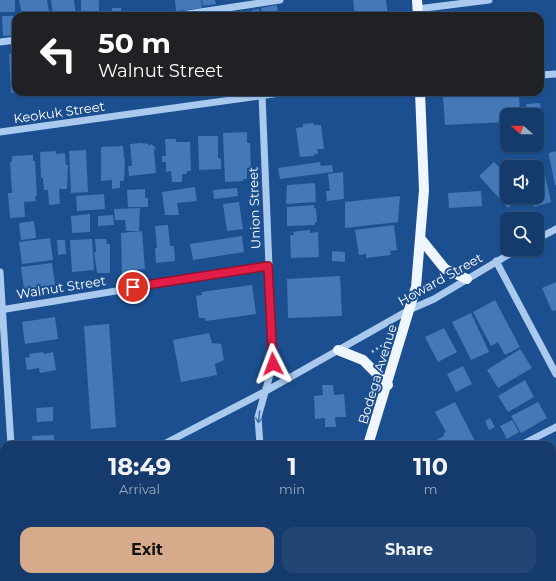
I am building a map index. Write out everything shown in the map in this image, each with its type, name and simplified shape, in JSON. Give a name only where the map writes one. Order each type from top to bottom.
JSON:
[{"type":"main road","name":"Bodega Avenue","points":[[369,441],[388,385],[416,287],[424,190],[420,96]]},
{"type":"main road","points":[[420,238],[445,269],[467,279]]},
{"type":"main road","points":[[338,350],[363,360],[388,385]]},
{"type":"street","points":[[200,12],[280,0]]},
{"type":"street","points":[[417,8],[489,0]]},
{"type":"street","points":[[0,42],[12,40]]},
{"type":"street","points":[[544,75],[556,74]]},
{"type":"street","name":"Keokuk Street","points":[[0,132],[255,96]]},
{"type":"street","name":"Union Street","points":[[262,96],[273,364],[266,391]]},
{"type":"street","points":[[544,235],[556,229]]},
{"type":"street","name":"Howard Street","points":[[170,441],[266,391],[410,310],[434,299],[505,256]]},
{"type":"street","points":[[496,261],[556,374]]},
{"type":"street","name":"Walnut Street","points":[[1,310],[268,266]]},
{"type":"street","points":[[0,272],[1,310],[11,441]]},
{"type":"street","points":[[260,441],[258,417],[266,391]]},
{"type":"street","points":[[529,441],[556,427]]},
{"type":"path","points":[[369,354],[382,344]]},
{"type":"building","points":[[0,0],[15,0],[15,12],[0,12]]},
{"type":"building","points":[[19,0],[47,0],[49,11],[21,12]]},
{"type":"building","points":[[51,0],[74,0],[76,12],[53,12]]},
{"type":"building","points":[[81,0],[99,0],[99,12],[81,12]]},
{"type":"building","points":[[175,0],[201,0],[202,8],[176,11]]},
{"type":"building","points":[[202,0],[215,0],[216,4],[203,6]]},
{"type":"building","points":[[353,0],[386,0],[388,12],[354,12]]},
{"type":"building","points":[[277,5],[278,12],[262,12],[261,8]]},
{"type":"building","points":[[112,8],[121,8],[121,12],[112,12]]},
{"type":"building","points":[[259,9],[260,12],[252,12],[252,10]]},
{"type":"building","points":[[2,16],[12,16],[12,35],[3,36]]},
{"type":"building","points":[[9,54],[12,54],[12,93],[11,93]]},
{"type":"building","points":[[443,96],[519,96],[520,108],[500,108],[500,122],[445,125]]},
{"type":"building","points":[[540,103],[540,108],[526,108],[526,104]]},
{"type":"building","points":[[313,123],[314,125],[321,125],[324,149],[317,149],[318,154],[314,154],[314,156],[300,157],[296,128],[303,127],[303,124]]},
{"type":"building","points":[[247,132],[247,143],[250,143],[251,168],[247,168],[247,179],[243,179],[243,181],[225,182],[223,133]]},
{"type":"building","points":[[198,136],[218,136],[218,158],[221,159],[221,169],[199,170]]},
{"type":"building","points":[[165,139],[176,139],[176,142],[190,142],[191,171],[187,171],[187,174],[182,174],[182,182],[172,182],[171,171],[166,172],[166,162],[162,162],[162,156],[166,156]]},
{"type":"building","points":[[130,144],[148,144],[149,146],[151,144],[156,148],[154,150],[156,173],[129,176],[128,166],[132,166]]},
{"type":"building","points":[[123,146],[125,158],[124,181],[120,181],[120,188],[112,189],[112,180],[101,181],[101,149],[102,147]]},
{"type":"building","points":[[86,150],[88,192],[71,193],[69,151]]},
{"type":"building","points":[[56,151],[56,154],[65,153],[66,165],[68,165],[67,189],[59,189],[60,204],[49,205],[48,190],[44,190],[43,178],[41,178],[40,152]]},
{"type":"building","points":[[556,151],[556,185],[555,185],[549,153]]},
{"type":"building","points":[[33,155],[33,161],[35,161],[36,201],[24,202],[25,217],[10,218],[8,193],[12,193],[10,162],[12,162],[12,156]]},
{"type":"building","points":[[320,162],[321,166],[332,165],[333,172],[280,179],[278,168]]},
{"type":"building","points":[[494,162],[500,166],[500,199],[479,176]]},
{"type":"building","points":[[544,171],[551,202],[534,207],[533,204],[544,204]]},
{"type":"building","points":[[343,172],[344,199],[327,201],[326,191],[330,191],[328,174]]},
{"type":"building","points":[[315,183],[316,202],[286,204],[287,185]]},
{"type":"building","points":[[195,187],[197,201],[177,203],[179,215],[165,215],[162,192]]},
{"type":"building","points":[[237,188],[238,196],[214,199],[213,190]]},
{"type":"building","points":[[145,189],[145,198],[148,198],[148,207],[128,207],[127,190]]},
{"type":"building","points":[[481,191],[482,206],[449,208],[448,193]]},
{"type":"building","points":[[104,194],[105,209],[77,211],[76,196]]},
{"type":"building","points":[[400,196],[398,222],[345,228],[345,202]]},
{"type":"building","points":[[239,202],[243,229],[227,231],[223,204]]},
{"type":"building","points":[[504,204],[513,204],[508,208]]},
{"type":"building","points":[[314,205],[314,208],[316,208],[317,222],[315,222],[315,225],[287,226],[287,207]]},
{"type":"building","points":[[140,208],[139,231],[126,231],[125,220],[115,220],[114,209]]},
{"type":"building","points":[[90,214],[90,232],[72,233],[71,216]]},
{"type":"building","points":[[113,215],[114,225],[98,226],[98,216]]},
{"type":"building","points":[[34,221],[36,238],[21,240],[19,223]]},
{"type":"building","points":[[168,225],[170,246],[174,246],[175,261],[156,263],[155,248],[157,248],[155,226]]},
{"type":"building","points":[[394,225],[397,250],[390,251],[391,255],[366,258],[366,254],[359,255],[355,230]]},
{"type":"building","points":[[310,230],[310,233],[318,232],[319,257],[291,258],[290,235],[294,235],[293,232]]},
{"type":"building","points":[[142,231],[145,269],[134,270],[135,273],[122,274],[121,233]]},
{"type":"building","points":[[242,236],[244,252],[193,260],[190,244]]},
{"type":"building","points":[[50,238],[53,260],[22,264],[19,242]]},
{"type":"building","points":[[92,239],[94,270],[72,272],[70,240]]},
{"type":"building","points":[[95,239],[106,239],[107,244],[110,244],[110,273],[97,273],[94,252],[96,252]]},
{"type":"building","points":[[57,240],[65,240],[66,254],[58,255]]},
{"type":"building","points":[[332,251],[345,252],[345,262],[332,261]]},
{"type":"building","points":[[52,263],[55,285],[24,289],[21,267]]},
{"type":"building","points":[[340,276],[342,316],[288,318],[287,279]]},
{"type":"building","points":[[556,282],[556,310],[552,311],[542,288]]},
{"type":"building","points":[[252,285],[256,314],[206,321],[205,318],[199,318],[196,296],[202,295],[201,292]]},
{"type":"building","points":[[495,300],[520,347],[505,355],[498,342],[491,346],[473,312]]},
{"type":"building","points":[[471,313],[489,352],[471,360],[452,322]]},
{"type":"building","points":[[55,317],[58,339],[25,344],[22,322]]},
{"type":"building","points":[[109,324],[116,427],[91,429],[84,326]]},
{"type":"building","points":[[444,328],[457,352],[438,362],[425,337]]},
{"type":"building","points":[[209,333],[212,343],[221,344],[224,360],[215,364],[217,375],[181,382],[173,340]]},
{"type":"building","points":[[520,349],[532,368],[498,388],[487,370]]},
{"type":"building","points":[[43,352],[44,354],[53,352],[56,370],[40,373],[39,368],[27,370],[25,358],[30,357],[29,354]]},
{"type":"building","points":[[463,366],[472,384],[456,392],[447,374]]},
{"type":"building","points":[[525,380],[534,397],[508,412],[498,396]]},
{"type":"building","points":[[322,385],[333,385],[334,395],[344,394],[346,417],[335,417],[336,427],[325,427],[325,418],[315,419],[314,396],[323,395]]},
{"type":"building","points":[[455,402],[475,441],[435,441],[444,436],[443,434],[446,432],[435,412]]},
{"type":"building","points":[[538,402],[547,418],[521,433],[511,416]]},
{"type":"building","points":[[53,407],[53,421],[37,422],[36,408]]},
{"type":"building","points":[[490,418],[495,427],[489,430],[485,421]]},
{"type":"building","points":[[512,420],[519,432],[507,439],[500,426]]},
{"type":"building","points":[[54,435],[54,441],[33,441],[32,436]]},
{"type":"route","points":[[133,287],[268,266],[273,364]]}]
